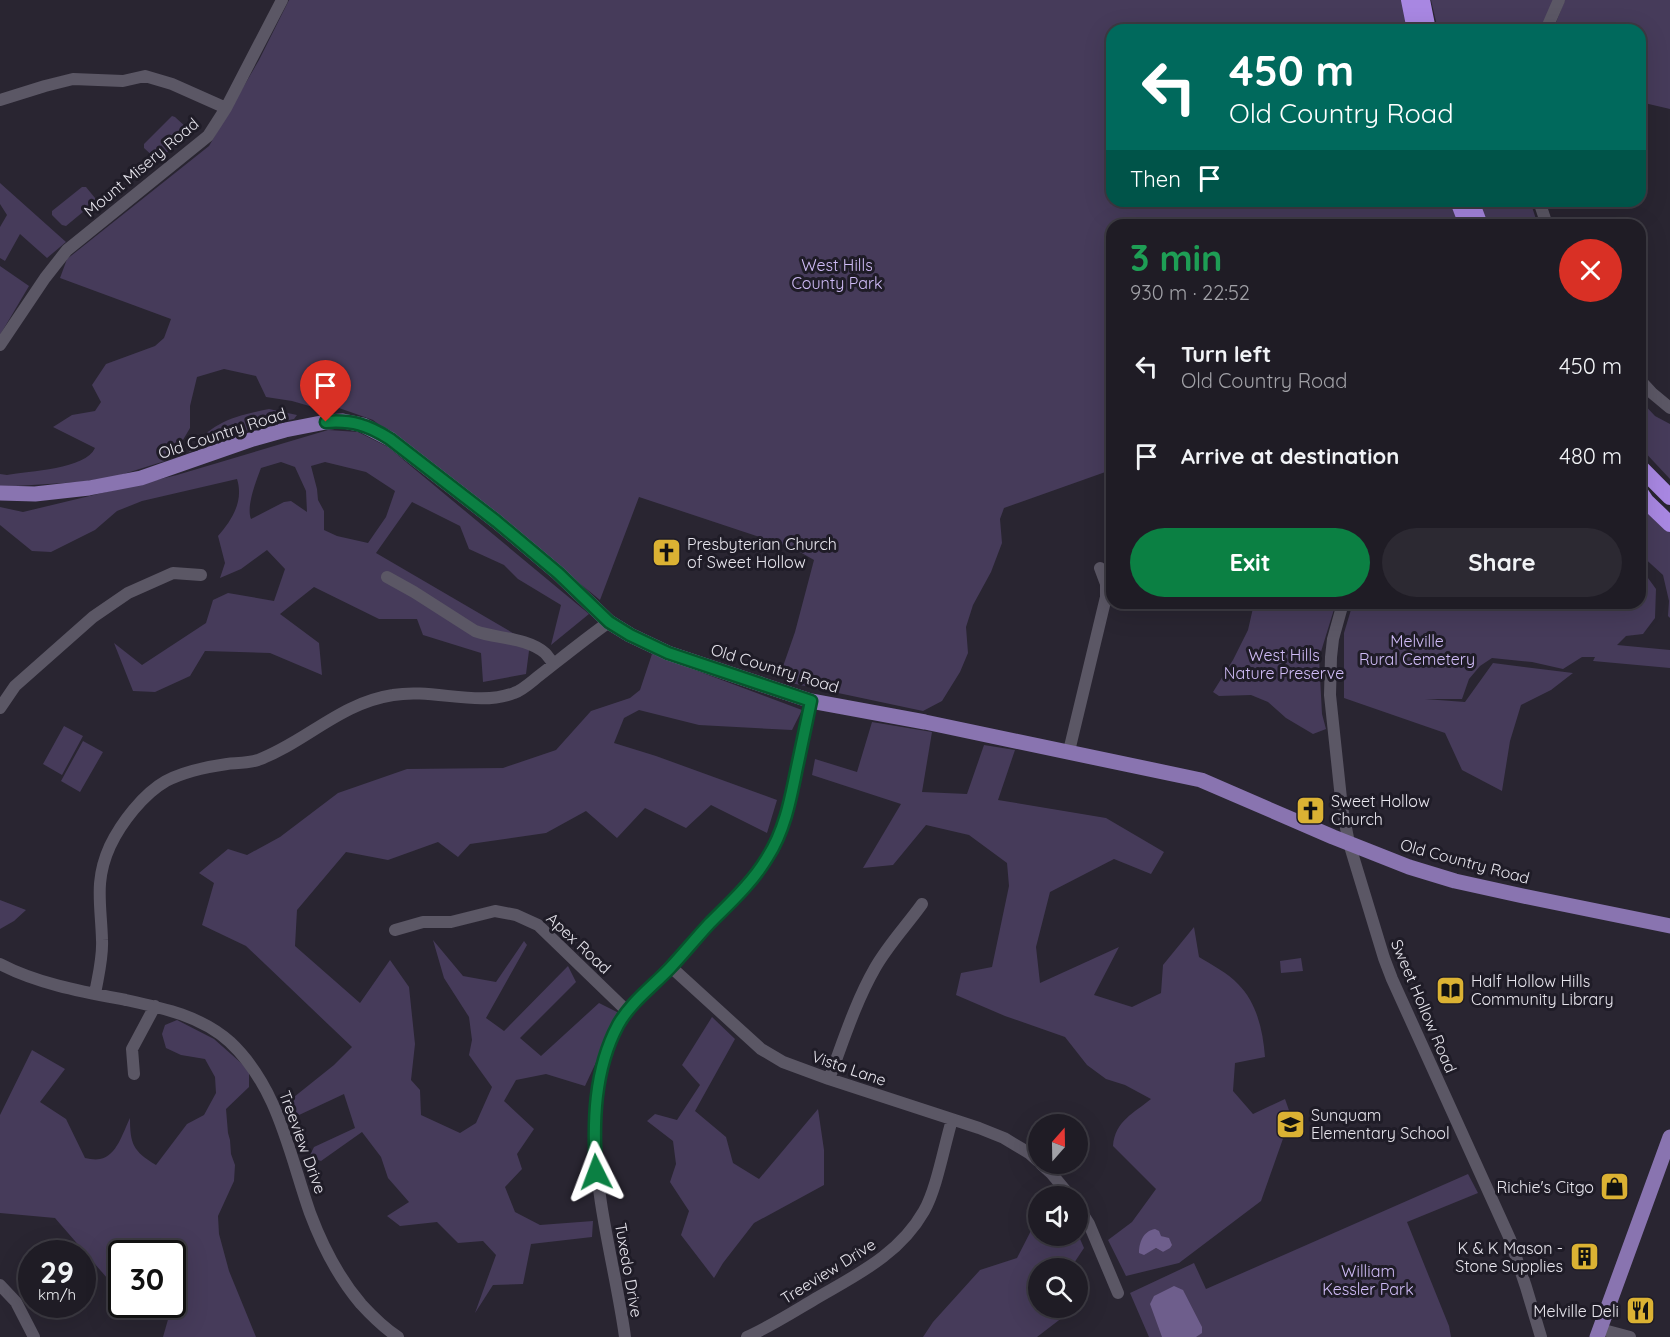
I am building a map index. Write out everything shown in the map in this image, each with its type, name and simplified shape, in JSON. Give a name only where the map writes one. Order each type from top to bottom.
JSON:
[{"type":"highway","points":[[1409,0],[1414,24]]},
{"type":"highway","points":[[1422,0],[1427,24]]},
{"type":"highway","points":[[1646,473],[1666,492]]},
{"type":"highway","points":[[1646,491],[1670,513]]},
{"type":"highway","points":[[1646,501],[1670,524]]},
{"type":"main road","name":"Old Country Road","points":[[0,493],[35,494],[89,488],[141,478],[285,430],[326,422],[343,421],[363,425],[390,439],[496,521],[558,573],[609,622],[668,653],[811,701],[1069,751],[1201,780],[1409,867],[1455,881],[1670,926]]},
{"type":"main road","points":[[1599,1333],[1670,1137]]},
{"type":"street","name":"Mount Misery Road","points":[[0,345],[45,278],[67,250],[208,136],[226,108],[282,0]]},
{"type":"street","points":[[1549,24],[1559,0]]},
{"type":"street","points":[[0,100],[73,79],[123,81],[145,76],[172,84],[226,108]]},
{"type":"street","points":[[1646,386],[1670,408]]},
{"type":"street","points":[[1069,751],[1106,597],[1106,584],[1101,568]]},
{"type":"street","points":[[0,708],[15,686],[93,616],[128,593],[173,573],[201,575]]},
{"type":"street","points":[[387,577],[475,631],[526,643],[544,652],[554,664]]},
{"type":"street","name":"Sweet Hollow Road","points":[[1341,609],[1333,639],[1330,695],[1342,808],[1349,843],[1392,979],[1510,1239],[1540,1337]]},
{"type":"street","points":[[95,994],[102,956],[99,890],[101,870],[120,828],[150,792],[187,772],[209,766],[256,761],[289,746],[325,721],[347,710],[392,695],[419,693],[491,699],[516,693],[609,622]]},
{"type":"street","name":"Tuxedo Drive","points":[[625,1337],[596,1172],[594,1137],[600,1070],[619,1023],[627,1011],[755,876],[769,857],[788,812],[811,701]]},
{"type":"street","points":[[829,1079],[851,1019],[876,965],[922,904]]},
{"type":"street","name":"Apex Road","points":[[395,930],[423,922],[452,922],[495,911],[516,915],[538,925],[627,1011]]},
{"type":"street","name":"Treeview Drive","points":[[0,964],[40,980],[185,1014],[229,1041],[257,1074],[267,1091],[281,1123],[310,1214],[332,1262],[365,1309],[398,1337]]},
{"type":"street","name":"Vista Lane","points":[[671,967],[761,1049],[783,1062],[1004,1138],[1028,1152]]},
{"type":"street","points":[[135,1074],[132,1049],[155,1006]]},
{"type":"street","name":"Treeview Drive","points":[[747,1337],[769,1327],[861,1274],[891,1252],[910,1233],[926,1208],[952,1120]]},
{"type":"street","name":"Vista Lane","points":[[1050,1174],[1061,1186]]},
{"type":"street","points":[[1088,1222],[1118,1293]]},
{"type":"street","points":[[0,1285],[16,1302],[34,1337]]},
{"type":"street","points":[[1599,1333],[1630,1337]]},
{"type":"green space","name":"West Hills County Park","points":[[289,0],[1402,0],[1408,24],[1106,24],[1106,207],[1452,207],[1456,218],[1106,219],[1106,472],[1004,508],[1000,519],[1002,543],[991,572],[973,605],[966,627],[968,653],[960,672],[942,701],[923,711],[791,683],[780,675],[795,632],[814,560],[793,548],[639,497],[600,600],[480,502],[373,420],[339,408],[313,407],[266,397],[256,376],[224,369],[197,377],[190,406],[190,428],[180,445],[165,461],[114,477],[80,482],[0,487],[0,474],[56,468],[81,461],[90,455],[95,448],[53,427],[72,415],[95,411],[101,402],[92,385],[106,364],[155,346],[164,338],[171,319],[60,278],[67,259],[209,146],[259,60]]},
{"type":"green space","points":[[1431,0],[1555,0],[1545,24],[1437,24]]},
{"type":"green space","points":[[1565,0],[1670,0],[1670,109],[1646,103],[1646,24],[1555,24]]},
{"type":"green space","points":[[172,116],[187,128],[187,133],[160,159],[156,159],[144,148],[144,144]]},
{"type":"green space","points":[[0,183],[66,242],[47,258],[20,234],[5,261],[0,258],[0,227],[7,215],[0,204]]},
{"type":"green space","points":[[82,187],[86,187],[95,198],[95,202],[66,226],[62,225],[52,215],[52,211]]},
{"type":"green space","points":[[1480,207],[1532,207],[1536,219],[1486,219]]},
{"type":"green space","points":[[0,266],[29,286],[0,335]]},
{"type":"green space","points":[[1646,406],[1655,416],[1670,424],[1670,479],[1646,453]]},
{"type":"green space","points":[[269,409],[297,415],[294,419],[257,427],[189,452],[206,434],[224,422],[245,414]]},
{"type":"green space","points":[[328,430],[358,432],[388,447],[589,614],[551,645],[561,605],[518,579],[504,565],[469,549],[460,526],[412,502],[376,553],[530,643],[526,674],[483,682],[481,653],[423,635],[417,619],[379,619],[314,587],[280,614],[319,643],[322,675],[270,653],[205,651],[190,676],[155,692],[133,691],[114,643],[142,665],[206,623],[213,600],[228,593],[274,601],[285,569],[267,550],[241,569],[220,578],[225,563],[218,536],[228,523],[238,502],[237,479],[142,501],[117,511],[95,530],[51,552],[32,551],[0,525],[0,507],[23,512],[177,475]],"holes":[[[281,462],[295,467],[306,491],[307,512],[291,501],[284,502],[251,519],[251,501],[261,468]],[[325,462],[366,472],[395,491],[386,517],[368,543],[337,536],[324,530],[324,511],[318,500],[311,466]]]},
{"type":"green space","points":[[1646,508],[1670,532],[1670,618],[1663,575],[1646,559]]},
{"type":"green space","name":"Melville Rural Cemetery","points":[[1646,575],[1656,589],[1655,618],[1643,634],[1626,636],[1617,645],[1670,650],[1670,668],[1593,661],[1595,657],[1582,657],[1563,669],[1532,662],[1492,658],[1480,666],[1469,679],[1462,699],[1425,699],[1465,702],[1493,663],[1573,673],[1551,690],[1521,705],[1510,741],[1502,791],[1462,770],[1445,733],[1344,698],[1344,633],[1351,609],[1646,609]]},
{"type":"green space","name":"West Hills Nature Preserve","points":[[1253,609],[1334,609],[1319,658],[1322,714],[1326,729],[1313,734],[1286,718],[1268,702],[1251,695],[1219,696],[1213,692],[1248,630]]},
{"type":"green space","points":[[652,654],[802,710],[792,730],[699,725],[639,710],[624,718],[614,743],[777,800],[767,833],[711,805],[686,828],[645,808],[617,838],[586,811],[546,833],[470,844],[458,857],[438,842],[388,860],[346,852],[297,910],[295,946],[360,1003],[390,960],[409,987],[415,1044],[411,1080],[420,1090],[421,1115],[460,1133],[476,1123],[492,1087],[469,1055],[472,1040],[469,1017],[444,978],[433,940],[463,976],[496,982],[524,941],[527,945],[486,1018],[504,1031],[568,966],[576,982],[520,1038],[541,1056],[599,1003],[619,1013],[585,1086],[546,1074],[516,1080],[504,1101],[534,1129],[517,1154],[522,1169],[505,1187],[515,1212],[540,1225],[593,1221],[592,1237],[531,1244],[523,1284],[493,1285],[475,1313],[496,1255],[483,1241],[458,1243],[437,1222],[400,1226],[387,1216],[409,1202],[388,1178],[381,1157],[362,1132],[321,1161],[309,1157],[314,1147],[355,1128],[344,1094],[299,1115],[284,1105],[334,1065],[352,1047],[246,946],[202,925],[214,883],[199,873],[228,849],[247,855],[280,837],[338,793],[407,769],[503,768],[556,750],[591,711],[630,698],[640,690]]},
{"type":"green space","points":[[872,722],[932,732],[922,792],[967,794],[984,745],[1015,750],[998,800],[1106,818],[1164,852],[1151,874],[1114,859],[1050,892],[1036,947],[1040,983],[1119,947],[1094,995],[1132,1007],[1161,993],[1163,965],[1194,927],[1199,957],[1238,984],[1250,1000],[1261,1027],[1265,1057],[1235,1063],[1233,1091],[1253,1114],[1285,1099],[1291,1116],[1261,1201],[1179,1263],[1126,1276],[1108,1240],[1132,1222],[1156,1189],[1113,1146],[1121,1124],[1151,1099],[1125,1085],[1106,1079],[1087,1065],[1065,1037],[1005,1016],[956,995],[961,973],[992,967],[1009,886],[1007,863],[969,835],[926,825],[893,865],[863,868],[901,804],[812,775],[815,759],[857,772]],"holes":[[[1161,1236],[1165,1238],[1167,1249],[1163,1252],[1156,1248],[1144,1254]]]},
{"type":"green space","points":[[64,726],[83,736],[62,775],[43,764]]},
{"type":"green space","points":[[83,741],[103,752],[80,792],[61,781]]},
{"type":"green space","points":[[0,900],[26,910],[14,921],[0,929]]},
{"type":"green space","points":[[1301,958],[1303,971],[1281,973],[1280,961]]},
{"type":"green space","points":[[712,1017],[735,1039],[695,1111],[726,1137],[733,1163],[759,1179],[818,1109],[824,1150],[824,1185],[754,1223],[714,1278],[681,1235],[689,1211],[670,1182],[676,1164],[673,1141],[647,1121],[655,1114],[677,1120],[700,1085],[682,1065]]},
{"type":"green space","points":[[177,1020],[214,1039],[249,1070],[249,1087],[226,1109],[231,1154],[235,1165],[234,1181],[218,1216],[219,1234],[229,1271],[256,1337],[163,1337],[168,1318],[186,1318],[186,1240],[108,1240],[108,1279],[96,1265],[96,1240],[74,1240],[55,1218],[0,1213],[0,1115],[32,1050],[65,1069],[40,1102],[66,1119],[85,1158],[100,1159],[111,1153],[119,1143],[130,1118],[134,1146],[156,1165],[187,1124],[204,1115],[216,1093],[215,1077],[205,1059],[181,1055],[166,1048],[162,1034],[165,1025]]},
{"type":"green space","name":"William Kessler Park","points":[[1468,1174],[1478,1193],[1407,1222],[1449,1326],[1451,1337],[1149,1337],[1130,1293],[1194,1263],[1206,1289]]},
{"type":"green space","points":[[1028,1237],[1028,1246],[1083,1246],[1077,1258],[1028,1258],[1028,1318],[1062,1318],[1037,1337],[923,1337],[933,1322],[980,1270],[1017,1258]]},
{"type":"shaded area","points":[[1155,1229],[1161,1236],[1169,1238],[1172,1245],[1170,1248],[1163,1252],[1156,1248],[1144,1255],[1139,1253],[1142,1238],[1147,1232]]},
{"type":"shaded area","points":[[1174,1286],[1183,1290],[1202,1327],[1202,1333],[1196,1337],[1162,1337],[1150,1304],[1154,1296]]},
{"type":"place","name":"Presbyterian Church of Sweet Hollow","points":[[666,553]]},
{"type":"place","name":"Sweet Hollow Church","points":[[1310,810]]},
{"type":"place","name":"Half Hollow Hills Community Library","points":[[1450,990]]},
{"type":"place","name":"Sunquam Elementary School","points":[[1290,1124]]},
{"type":"place","name":"Richie's Citgo","points":[[1615,1187]]},
{"type":"place","name":"K & K Mason - Stone Supplies","points":[[1584,1257]]},
{"type":"place","name":"Melville Deli","points":[[1640,1311]]},
{"type":"route","points":[[326,422],[343,421],[363,425],[390,439],[496,521],[558,573],[609,622],[630,635],[668,653],[811,701],[788,812],[769,857],[755,876],[627,1011],[611,1040],[600,1070],[596,1105],[594,1137],[596,1172]]}]
